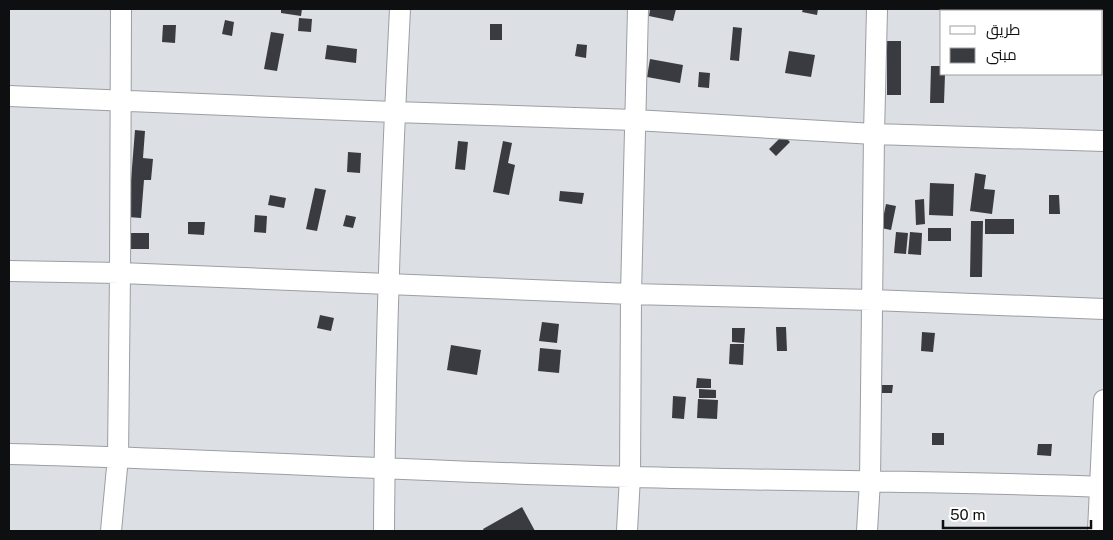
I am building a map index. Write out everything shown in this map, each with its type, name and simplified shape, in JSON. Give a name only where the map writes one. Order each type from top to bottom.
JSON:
[{"type":"street","points":[[111,531],[118,457],[121,9]]},
{"type":"street","points":[[384,531],[388,285],[394,112],[400,9]]},
{"type":"street","points":[[627,531],[630,477],[631,294],[638,9]]},
{"type":"street","points":[[868,531],[877,9]]},
{"type":"street","points":[[9,96],[635,120],[874,134],[1104,141]]},
{"type":"street","points":[[9,271],[120,273],[631,294],[872,300],[1104,309]]},
{"type":"street","points":[[1098,531],[1102,487],[1104,400]]},
{"type":"street","points":[[9,454],[630,477],[1102,487]]},
{"type":"building","points":[[281,9],[302,9],[301,16],[281,13]]},
{"type":"building","points":[[650,9],[676,9],[673,21],[649,16]]},
{"type":"building","points":[[803,9],[818,9],[817,15],[802,12]]},
{"type":"building","points":[[1023,9],[1049,9],[1049,10]]},
{"type":"building","points":[[299,18],[312,19],[311,32],[298,31]]},
{"type":"building","points":[[225,20],[234,22],[232,36],[222,34]]},
{"type":"building","points":[[490,24],[502,24],[502,40],[490,40]]},
{"type":"building","points":[[163,25],[176,25],[175,43],[162,42]]},
{"type":"building","points":[[733,27],[742,28],[739,61],[730,60]]},
{"type":"building","points":[[271,32],[284,34],[277,71],[264,69]]},
{"type":"building","points":[[887,41],[901,41],[901,95],[887,95]]},
{"type":"building","points":[[577,44],[587,45],[586,58],[575,56]]},
{"type":"building","points":[[327,45],[357,49],[356,63],[325,59]]},
{"type":"building","points":[[789,51],[815,55],[811,77],[785,73]]},
{"type":"building","points":[[650,59],[683,65],[680,83],[647,77]]},
{"type":"building","points":[[931,66],[940,66],[940,75],[945,75],[944,103],[930,103]]},
{"type":"building","points":[[699,72],[710,73],[709,88],[698,87]]},
{"type":"building","points":[[135,130],[145,131],[143,158],[153,159],[151,180],[144,180],[141,218],[128,217]]},
{"type":"building","points":[[783,135],[790,142],[776,156],[769,149]]},
{"type":"building","points":[[458,141],[468,142],[465,170],[455,169]]},
{"type":"building","points":[[503,141],[512,143],[508,163],[515,165],[509,195],[493,192]]},
{"type":"building","points":[[348,152],[361,153],[360,173],[347,172]]},
{"type":"building","points":[[975,173],[986,175],[984,189],[995,190],[992,214],[970,211]]},
{"type":"building","points":[[930,183],[954,184],[953,216],[929,215]]},
{"type":"building","points":[[315,188],[326,190],[317,231],[306,229]]},
{"type":"building","points":[[560,191],[584,193],[582,204],[559,201]]},
{"type":"building","points":[[270,195],[286,198],[284,208],[268,205]]},
{"type":"building","points":[[1049,195],[1059,195],[1060,214],[1049,214]]},
{"type":"building","points":[[924,199],[925,224],[916,225],[915,200]]},
{"type":"building","points":[[886,204],[896,206],[891,230],[881,228]]},
{"type":"building","points":[[255,215],[267,216],[266,233],[254,232]]},
{"type":"building","points":[[346,215],[356,217],[353,228],[343,226]]},
{"type":"building","points":[[985,219],[1014,219],[1014,234],[985,234]]},
{"type":"building","points":[[971,221],[983,221],[982,277],[970,277]]},
{"type":"building","points":[[188,222],[205,222],[204,235],[188,234]]},
{"type":"building","points":[[928,228],[951,228],[951,241],[928,241]]},
{"type":"building","points":[[896,232],[908,233],[906,254],[894,253]]},
{"type":"building","points":[[910,232],[922,233],[921,255],[908,254]]},
{"type":"building","points":[[130,233],[149,233],[149,249],[130,249]]},
{"type":"building","points":[[320,315],[334,318],[331,331],[317,328]]},
{"type":"building","points":[[542,322],[559,324],[557,343],[539,341]]},
{"type":"building","points":[[776,327],[786,327],[787,351],[777,351]]},
{"type":"building","points":[[732,328],[745,328],[744,343],[732,342]]},
{"type":"building","points":[[922,332],[935,333],[933,352],[921,351]]},
{"type":"building","points":[[730,344],[744,344],[743,365],[729,364]]},
{"type":"building","points":[[451,345],[481,350],[477,375],[447,370]]},
{"type":"building","points":[[540,348],[561,350],[559,373],[538,371]]},
{"type":"building","points":[[697,378],[711,379],[711,388],[696,388]]},
{"type":"building","points":[[877,385],[893,385],[892,393],[877,393]]},
{"type":"building","points":[[699,389],[716,390],[716,398],[699,398]]},
{"type":"building","points":[[673,396],[686,397],[684,419],[672,418]]},
{"type":"building","points":[[698,399],[718,400],[717,419],[697,418]]},
{"type":"building","points":[[932,433],[944,433],[944,445],[932,445]]},
{"type":"building","points":[[1038,444],[1052,444],[1051,456],[1037,455]]},
{"type":"building","points":[[522,507],[535,531],[484,531],[483,529]]}]
